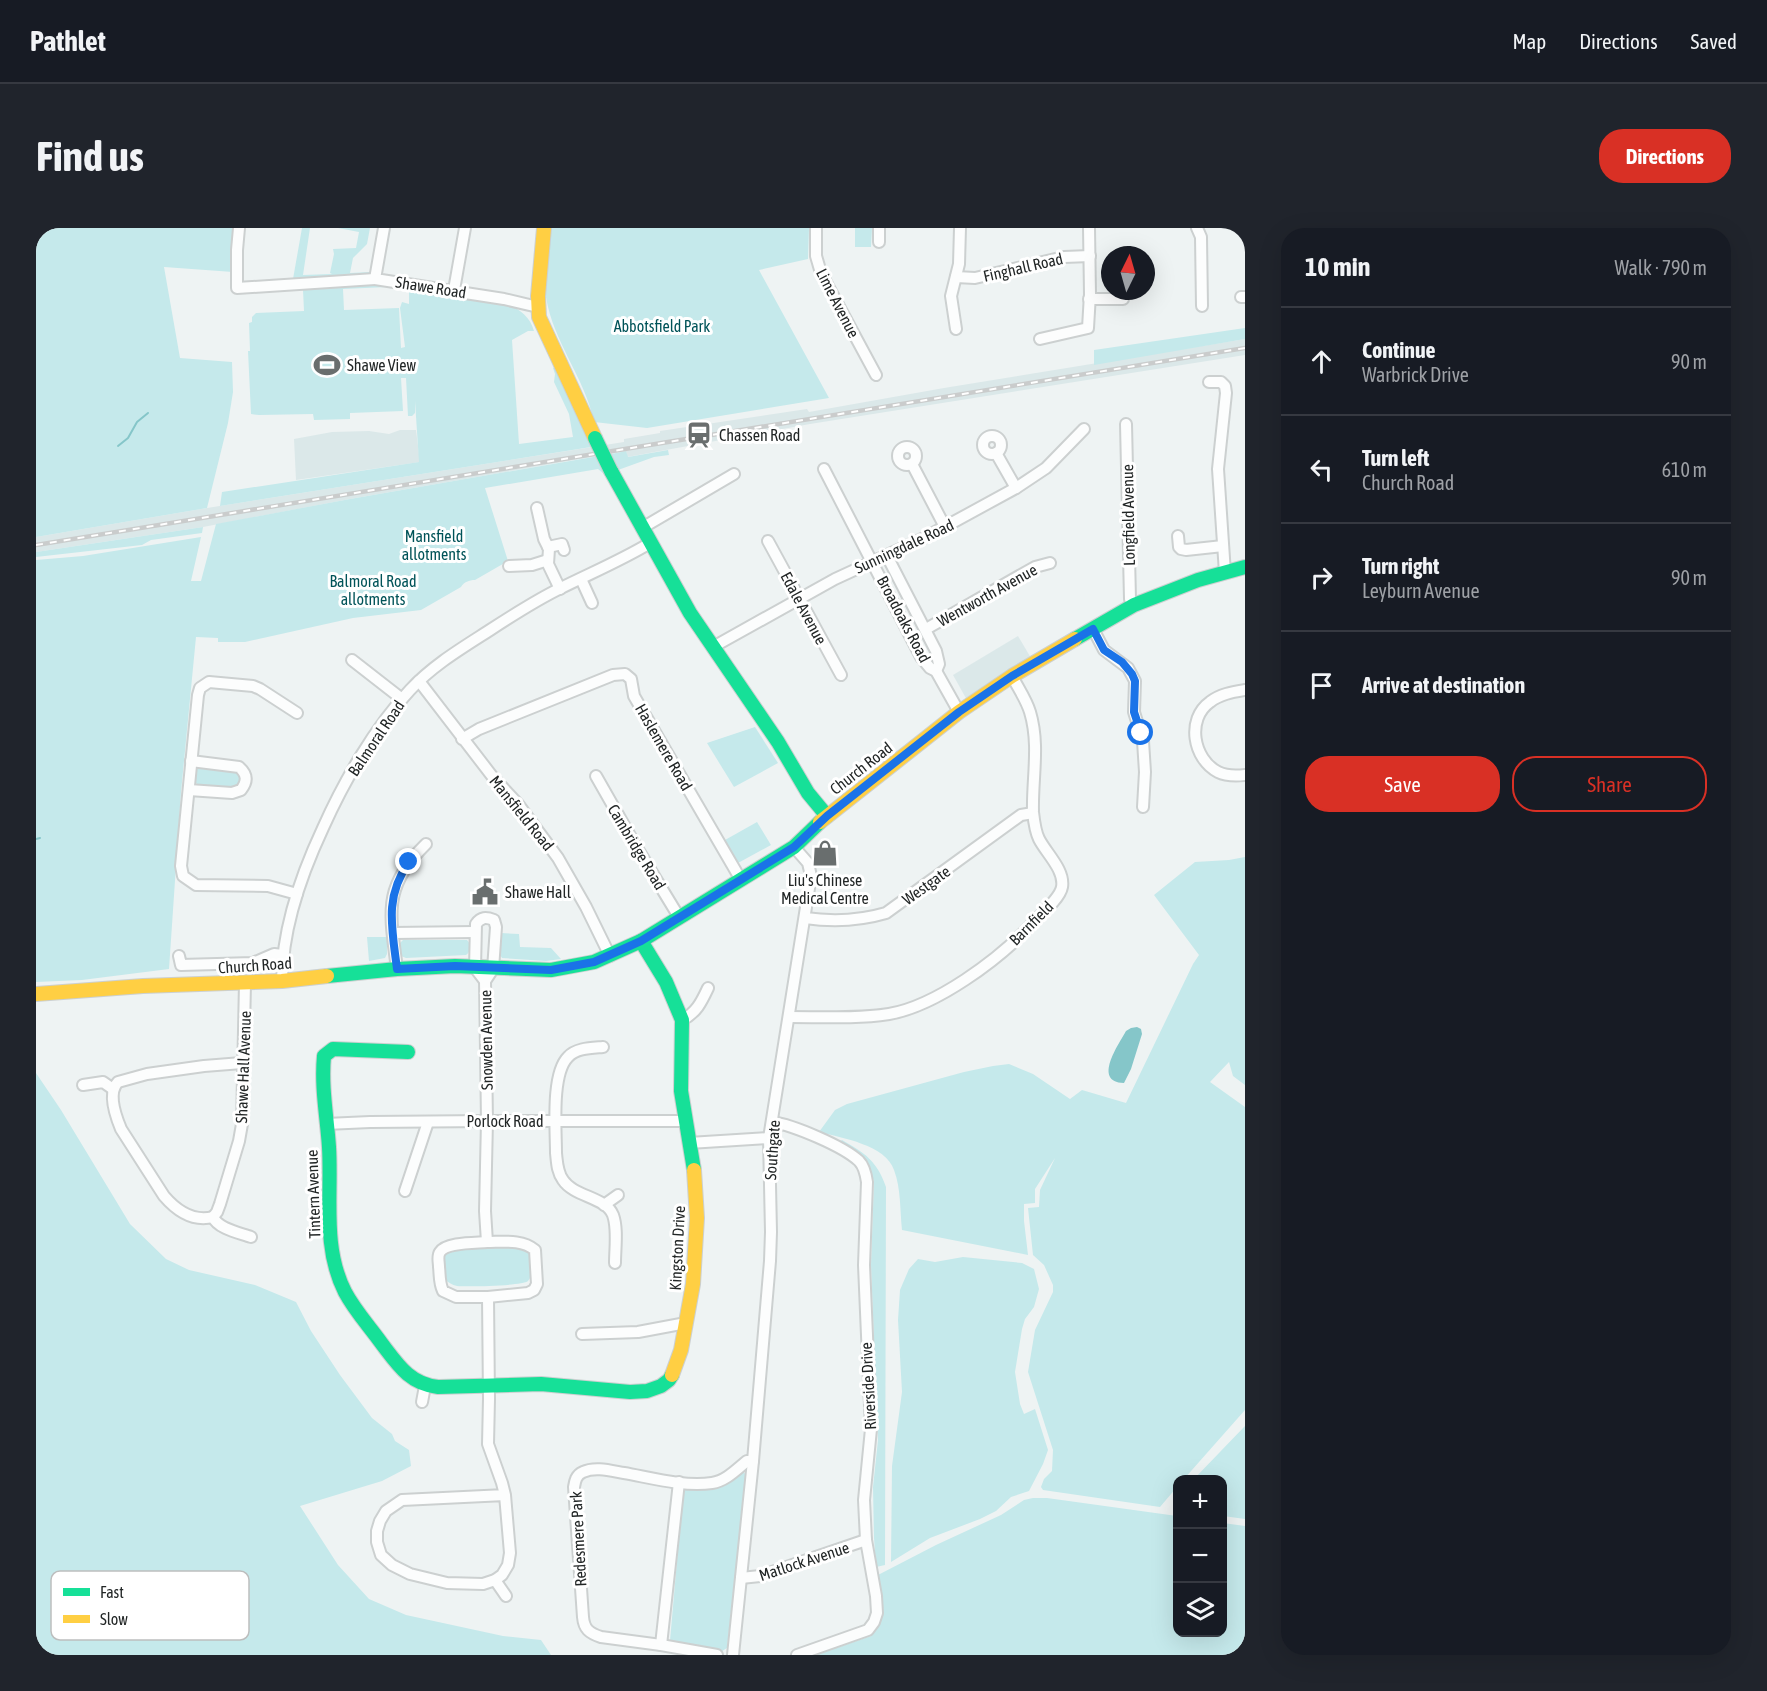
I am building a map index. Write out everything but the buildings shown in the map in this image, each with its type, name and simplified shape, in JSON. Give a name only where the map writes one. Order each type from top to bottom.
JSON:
[{"type":"street","points":[[239,228],[237,288],[375,279]]},
{"type":"street","name":"Shawe Road","points":[[384,228],[375,279],[504,299],[538,307]]},
{"type":"street","points":[[454,291],[465,228]]},
{"type":"street","points":[[544,228],[539,317],[595,438],[686,607],[778,742],[808,793],[827,816]]},
{"type":"street","name":"Lime Avenue","points":[[816,228],[815,249],[818,265],[876,375]]},
{"type":"street","points":[[879,228],[879,242]]},
{"type":"street","points":[[956,329],[951,296],[960,257],[960,228]]},
{"type":"street","points":[[1040,339],[1088,328],[1089,228]]},
{"type":"street","points":[[1197,228],[1201,237],[1202,306]]},
{"type":"street","name":"Finghall Road","points":[[956,277],[975,278],[1064,257],[1090,256]]},
{"type":"street","points":[[1089,299],[1101,299]]},
{"type":"street","points":[[1209,382],[1221,382],[1225,386],[1226,393],[1218,457],[1225,573]]},
{"type":"street","name":"Longfield Avenue","points":[[1126,424],[1130,599],[1134,605]]},
{"type":"street","name":"Sunningdale Road","points":[[713,646],[835,579],[945,527],[1016,488],[1058,458],[1084,429]]},
{"type":"street","points":[[996,453],[1016,488]]},
{"type":"street","points":[[912,464],[945,527]]},
{"type":"street","name":"Broadoaks Road","points":[[824,469],[921,657],[930,668],[936,671],[959,712]]},
{"type":"street","points":[[642,528],[734,474]]},
{"type":"street","points":[[536,508],[548,547],[549,568],[560,588]]},
{"type":"street","points":[[1178,536],[1181,549],[1223,546]]},
{"type":"street","name":"Edale Avenue","points":[[768,541],[841,675]]},
{"type":"street","name":"Balmoral Road","points":[[282,981],[283,955],[297,894],[318,839],[340,794],[371,743],[402,699],[419,681],[459,650],[517,613],[560,588],[650,543]]},
{"type":"street","points":[[548,547],[562,544],[564,550]]},
{"type":"street","name":"Broadoaks Road","points":[[887,556],[936,651],[939,664],[936,671]]},
{"type":"street","points":[[509,566],[548,560]]},
{"type":"street","name":"Wentworth Avenue","points":[[926,629],[1035,567],[1050,563]]},
{"type":"street","name":"Church Road","points":[[36,994],[143,986],[282,981],[397,969],[455,966],[551,970],[579,966],[610,956],[641,941],[794,847],[827,816],[959,712],[1012,676],[1134,605],[1198,579],[1245,567]]},
{"type":"street","points":[[581,579],[592,603]]},
{"type":"street","points":[[1093,629],[1104,650],[1128,668],[1135,681],[1134,712],[1143,741],[1146,772],[1143,808]]},
{"type":"street","points":[[352,660],[402,699]]},
{"type":"street","name":"Haslemere Road","points":[[462,739],[479,729],[617,674],[625,674],[630,679],[634,696],[741,880]]},
{"type":"street","name":"Barnfield","points":[[789,1017],[861,1017],[890,1013],[917,1006],[940,996],[1020,936],[1059,894],[1062,881],[1059,872],[1035,830],[1033,813],[1035,734],[1027,702],[1012,676]]},
{"type":"street","name":"Mansfield Road","points":[[419,681],[462,739],[518,804],[558,858],[610,956]]},
{"type":"street","points":[[297,713],[256,687],[214,682],[202,685],[198,692],[181,866],[183,876],[196,885],[268,886],[297,894]]},
{"type":"street","points":[[1245,690],[1227,694],[1209,702],[1202,709],[1195,732],[1197,747],[1208,765],[1226,775],[1245,775]]},
{"type":"street","points":[[189,790],[232,793],[241,789],[246,780],[243,771],[234,766],[191,761]]},
{"type":"street","name":"Cambridge Road","points":[[596,776],[679,917]]},
{"type":"street","name":"Westgate","points":[[806,918],[844,921],[886,913],[1021,815],[1033,813]]},
{"type":"street","points":[[397,969],[393,933],[393,892],[403,870],[426,844]]},
{"type":"street","name":"Southgate","points":[[753,1461],[770,1261],[769,1138],[806,918],[811,870],[794,847]]},
{"type":"street","points":[[475,968],[475,932],[479,920],[483,918],[494,920],[496,927],[493,969]]},
{"type":"street","points":[[393,933],[475,932]]},
{"type":"street","name":"Kingston Drive","points":[[489,1387],[541,1384],[606,1391],[648,1390],[661,1386],[669,1380],[681,1350],[693,1284],[697,1218],[694,1170],[681,1092],[682,1020],[666,982],[641,941]]},
{"type":"street","name":"Church Road","points":[[179,956],[181,965],[200,965],[253,963],[274,954],[283,955]]},
{"type":"street","name":"Snowden Avenue","points":[[475,968],[485,981]]},
{"type":"street","name":"Snowden Avenue","points":[[487,1242],[485,981],[493,969]]},
{"type":"street","name":"Shawe Hall Avenue","points":[[213,1217],[220,1204],[239,1141],[243,1105],[245,983]]},
{"type":"street","points":[[682,1020],[691,1016],[701,1004],[708,988]]},
{"type":"street","points":[[603,1047],[581,1049],[568,1056],[560,1068],[557,1081],[557,1164],[563,1180],[571,1189],[604,1205],[613,1216],[615,1263]]},
{"type":"street","name":"Tintern Avenue","points":[[408,1052],[333,1049],[325,1054],[323,1098],[329,1145],[329,1224],[331,1246],[342,1285],[349,1299],[406,1373],[425,1386]]},
{"type":"street","points":[[242,1063],[147,1074],[118,1082],[113,1089],[116,1117],[121,1129],[171,1204],[187,1214],[205,1219],[213,1217],[215,1222],[252,1237]]},
{"type":"street","points":[[83,1085],[103,1082],[113,1089]]},
{"type":"street","name":"Porlock Road","points":[[326,1124],[487,1120],[685,1121]]},
{"type":"street","points":[[405,1191],[428,1122]]},
{"type":"street","name":"Riverside Drive","points":[[772,1122],[804,1131],[849,1153],[860,1162],[866,1173],[867,1182],[864,1276],[871,1444],[865,1485],[866,1540],[877,1613],[868,1630],[797,1655]]},
{"type":"street","points":[[689,1143],[769,1138]]},
{"type":"street","points":[[604,1205],[618,1195]]},
{"type":"street","points":[[487,1242],[530,1245],[535,1250],[537,1284],[534,1290],[528,1293],[488,1297],[456,1297],[443,1291],[440,1285],[440,1251],[459,1244],[487,1242]]},
{"type":"street","points":[[488,1297],[488,1444],[505,1495],[510,1553],[508,1565],[502,1575],[483,1584],[447,1583],[410,1574],[392,1565],[381,1555],[377,1542],[380,1521],[386,1511],[402,1500],[505,1495]]},
{"type":"street","points":[[582,1334],[638,1332],[686,1323]]},
{"type":"street","points":[[422,1402],[425,1386],[489,1387]]},
{"type":"street","name":"Redesmere Park","points":[[717,1655],[592,1634],[584,1624],[575,1479],[578,1475],[591,1470],[601,1469],[700,1484],[715,1482],[727,1477],[747,1461],[753,1461]]},
{"type":"street","points":[[733,1655],[753,1461]]},
{"type":"street","points":[[661,1645],[679,1482]]},
{"type":"street","name":"Matlock Avenue","points":[[741,1578],[760,1576],[866,1540]]},
{"type":"street","points":[[495,1580],[506,1596]]},
{"type":"shaded area","points":[[1245,339],[1245,355],[810,424],[627,457],[626,451],[203,527],[36,552],[36,537],[624,442],[624,439],[660,433],[660,431],[807,409],[809,412]]},
{"type":"shaded area","points":[[400,430],[416,430],[420,462],[296,480],[294,439],[332,432],[369,431],[389,434]]},
{"type":"shaded area","points":[[1018,636],[1031,658],[967,700],[953,675]]},
{"type":"green space","points":[[36,228],[235,228],[233,272],[164,267],[180,358],[232,362],[233,392],[228,423],[207,508],[36,537]]},
{"type":"green space","points":[[302,228],[310,228],[303,275],[332,274],[330,273],[333,249],[356,248],[359,232],[338,228],[370,228],[367,244],[353,258],[350,273],[371,272],[373,275],[293,279]]},
{"type":"green space","name":"Abbotsfield Park","points":[[551,228],[809,228],[808,259],[759,270],[829,398],[647,428],[594,422],[584,390],[555,329],[546,297],[545,271]]},
{"type":"green space","points":[[855,228],[872,228],[871,247],[855,247]]},
{"type":"green space","points":[[375,281],[388,285],[387,287],[343,289],[344,310],[399,308],[401,348],[405,347],[400,308],[402,302],[409,304],[409,292],[427,290],[493,300],[514,307],[523,313],[530,321],[534,331],[528,331],[512,340],[519,444],[573,437],[569,414],[554,382],[553,368],[555,367],[591,447],[220,506],[222,492],[419,462],[415,401],[415,413],[408,416],[406,378],[401,378],[403,411],[350,413],[350,419],[314,420],[313,414],[251,414],[248,351],[250,351],[249,323],[252,322],[252,317],[256,313],[304,311],[303,290],[246,292]]},
{"type":"green space","points":[[1245,328],[1245,339],[1094,365],[1094,350]]},
{"type":"green space","points":[[668,450],[669,455],[654,457],[618,470],[611,454],[626,451],[628,457]]},
{"type":"green space","points":[[599,456],[607,473],[604,474],[598,469],[485,488],[508,561],[475,580],[467,582],[421,610],[353,618],[245,642],[218,642],[218,638],[196,637],[181,792],[169,969],[82,980],[36,982],[36,560],[83,556],[201,537],[191,581],[201,581],[216,524]]},
{"type":"green space","points":[[203,527],[202,533],[151,540],[142,545],[36,557],[36,552]]},
{"type":"green space","points":[[755,727],[778,763],[734,787],[707,743]]},
{"type":"green space","points":[[200,766],[238,770],[243,780],[236,789],[202,786],[194,779],[195,772]]},
{"type":"green space","points":[[757,822],[771,845],[738,863],[725,840]]},
{"type":"green space","points":[[1245,857],[1245,1085],[1233,1076],[1229,1062],[1210,1082],[1245,1107],[1245,1410],[1188,1475],[1173,1475],[1173,1492],[1160,1507],[1043,1490],[1041,1487],[1044,1479],[1052,1471],[1053,1450],[1028,1372],[1035,1330],[1053,1292],[1053,1285],[1044,1265],[1033,1255],[1028,1208],[1039,1207],[1040,1190],[1055,1158],[1035,1189],[1035,1203],[1024,1204],[1028,1255],[902,1230],[898,1184],[889,1161],[882,1154],[862,1144],[819,1132],[835,1110],[847,1104],[964,1072],[1009,1064],[1033,1074],[1070,1099],[1082,1090],[1126,1103],[1199,955],[1154,895],[1195,862]]},
{"type":"green space","points":[[500,933],[519,934],[520,947],[551,948],[561,959],[546,961],[502,958],[499,953]]},
{"type":"green space","points":[[367,937],[387,937],[385,958],[369,961]]},
{"type":"green space","points":[[403,940],[467,940],[470,948],[466,955],[406,958],[401,956],[399,944]]},
{"type":"green space","points":[[36,1073],[130,1224],[166,1259],[189,1270],[255,1285],[296,1302],[311,1331],[372,1418],[392,1434],[395,1441],[409,1450],[411,1466],[382,1481],[300,1506],[338,1565],[369,1599],[406,1615],[503,1636],[541,1640],[551,1655],[36,1655]]},
{"type":"green space","points":[[842,1140],[874,1164],[886,1187],[885,1565],[876,1567],[873,1487],[878,1440],[871,1265],[874,1181],[865,1160],[838,1143]]},
{"type":"green space","points":[[522,1245],[530,1253],[532,1272],[528,1281],[524,1283],[457,1286],[444,1279],[444,1250],[447,1247]]},
{"type":"green space","points":[[963,1257],[1022,1263],[1034,1269],[1039,1289],[1034,1307],[1025,1319],[1022,1329],[1015,1372],[1020,1404],[1024,1414],[1035,1409],[1048,1450],[1029,1491],[1011,1497],[996,1511],[980,1519],[930,1538],[891,1562],[892,1466],[902,1392],[898,1320],[900,1290],[909,1269],[918,1259],[935,1262]]},
{"type":"green space","points":[[1245,1426],[1245,1519],[1227,1517],[1227,1475],[1198,1475]]},
{"type":"green space","points":[[743,1471],[746,1475],[727,1648],[719,1653],[670,1641],[683,1492],[686,1489]]},
{"type":"green space","points":[[1047,1498],[1173,1515],[1173,1637],[1227,1637],[1227,1524],[1245,1526],[1245,1651],[1239,1655],[816,1655],[871,1636],[882,1613],[878,1575],[1001,1515],[1024,1500]]},
{"type":"water","points":[[1137,1027],[1141,1029],[1142,1034],[1131,1069],[1124,1083],[1115,1081],[1110,1076],[1110,1062],[1126,1031]]},
{"type":"waterway","points":[[118,446],[128,438],[137,422],[148,413]]},
{"type":"waterway","points":[[36,839],[40,838]]},
{"type":"railway","points":[[36,545],[1245,348]]},
{"type":"traffic: fast","points":[[595,438],[611,471]]},
{"type":"traffic: fast","points":[[611,471],[690,613],[778,742],[808,793],[827,816]]},
{"type":"traffic: fast","points":[[1075,639],[1134,605],[1198,580],[1245,567]]},
{"type":"traffic: fast","points":[[327,976],[455,966],[551,970],[594,962],[641,941],[794,847],[820,822]]},
{"type":"traffic: fast","points":[[641,941],[666,982],[682,1020],[681,1091],[694,1170]]},
{"type":"traffic: fast","points":[[408,1052],[333,1049],[324,1056],[323,1068],[330,1165],[330,1221],[333,1257],[349,1299],[394,1359],[412,1378],[438,1387],[541,1384],[630,1392],[647,1391],[661,1386],[672,1375]]},
{"type":"traffic: slow","points":[[544,228],[538,296],[539,317],[595,438]]},
{"type":"traffic: slow","points":[[820,822],[959,712],[1012,676],[1075,639]]},
{"type":"traffic: slow","points":[[36,994],[143,986],[282,981],[327,976]]},
{"type":"traffic: slow","points":[[672,1375],[681,1350],[693,1284],[697,1218],[694,1170]]},
{"type":"place","name":"Shawe View","points":[[327,365]]},
{"type":"place","name":"Chassen Road","points":[[699,435]]},
{"type":"place","name":"Liu's Chinese Medical Centre","points":[[825,853]]},
{"type":"place","name":"Shawe Hall","points":[[485,892]]},
{"type":"route","points":[[409,862],[393,892],[393,933],[397,969],[455,966],[551,970],[579,966],[610,956],[641,941],[794,847],[827,816],[959,712],[1012,676],[1093,629],[1104,650],[1122,662],[1132,674],[1135,681],[1134,712],[1141,733]]},
{"type":"park label","name":"Mansfield allotments","points":[[434,545]]},
{"type":"park label","name":"Balmoral Road allotments","points":[[373,590]]}]
